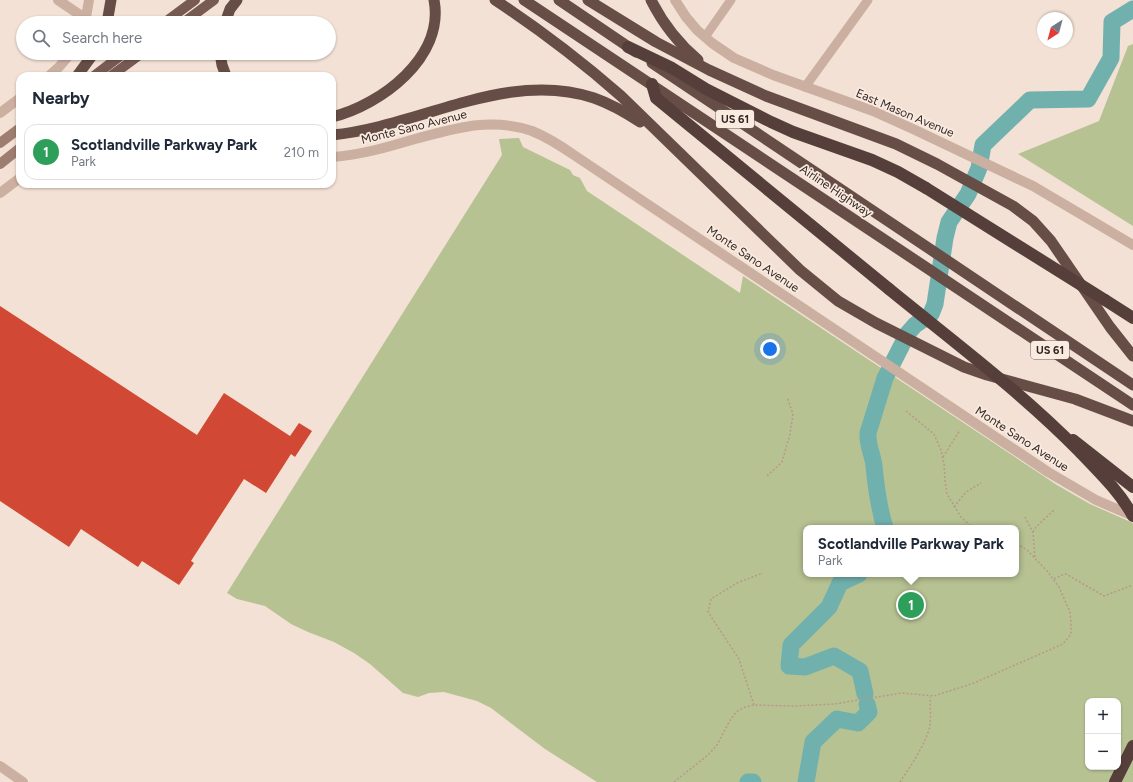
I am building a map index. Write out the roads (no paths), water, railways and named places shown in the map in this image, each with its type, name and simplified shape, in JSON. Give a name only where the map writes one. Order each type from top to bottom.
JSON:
[{"type":"highway","points":[[108,16],[111,0]]},
{"type":"highway","points":[[228,16],[237,0]]},
{"type":"highway","points":[[336,116],[350,112],[375,100],[390,90],[420,58],[430,39],[436,18],[434,0]]},
{"type":"highway","points":[[495,0],[542,32],[585,65],[621,96],[651,127],[800,270],[838,301],[876,323],[964,367],[987,376],[1075,399],[1133,421]]},
{"type":"highway","name":"Airline Highway","points":[[524,0],[1133,405]]},
{"type":"highway","name":"Airline Highway","points":[[559,0],[1133,385]]},
{"type":"highway","points":[[588,0],[656,42],[709,70],[766,96],[874,135],[912,151],[998,197],[1025,214],[1045,233],[1110,327],[1133,356]]},
{"type":"highway","points":[[651,0],[671,33],[709,70]]},
{"type":"highway","points":[[628,46],[672,68],[765,120],[793,132],[872,160],[898,172],[1133,318]]},
{"type":"highway","points":[[80,72],[89,60]]},
{"type":"highway","points":[[221,60],[225,72]]},
{"type":"highway","points":[[652,84],[656,98],[1050,422],[1133,487]]},
{"type":"highway","points":[[336,134],[377,128],[494,95],[534,90],[567,92],[594,98],[619,109],[651,127]]},
{"type":"highway","points":[[1105,300],[1133,313]]},
{"type":"highway","points":[[1050,422],[1109,482],[1133,516]]},
{"type":"highway","points":[[1115,782],[1133,746]]},
{"type":"highway","points":[[1115,782],[1133,759]]},
{"type":"main road","points":[[173,16],[195,0]]},
{"type":"main road","points":[[192,16],[214,0]]},
{"type":"main road","points":[[99,72],[115,60]]},
{"type":"main road","points":[[116,72],[133,60]]},
{"type":"main road","points":[[0,143],[16,131]]},
{"type":"main road","points":[[0,164],[16,151]]},
{"type":"street","points":[[58,0],[79,16]]},
{"type":"street","points":[[86,16],[89,0]]},
{"type":"street","name":"East Mason Avenue","points":[[675,0],[691,24],[704,37],[723,51],[739,60],[805,87],[881,114],[945,144],[1046,193],[1133,245]]},
{"type":"street","points":[[704,37],[731,0]]},
{"type":"street","points":[[805,87],[868,0]]},
{"type":"street","points":[[53,72],[65,60]]},
{"type":"street","points":[[0,113],[16,101]]},
{"type":"street","name":"Monte Sano Avenue","points":[[336,156],[371,152],[456,128],[472,125],[495,124],[514,126],[531,131],[555,142],[1066,483],[1096,500],[1133,516]]},
{"type":"street","points":[[0,193],[16,181]]},
{"type":"street","points":[[0,766],[23,782]]},
{"type":"waterway","points":[[884,525],[868,442],[868,433],[885,378],[908,333],[915,325],[931,314],[935,304],[945,238],[949,222],[968,194],[979,168],[983,145],[1030,100],[1088,99],[1111,58],[1112,22],[1133,9]]},
{"type":"waterway","points":[[853,577],[840,583],[829,607],[791,645],[789,666],[805,667],[834,656],[860,671],[865,694]]},
{"type":"waterway","points":[[806,782],[813,742],[837,719],[858,723],[869,712],[867,704]]},
{"type":"waterway","points":[[748,782],[753,782]]},
{"type":"place","name":"Scotlandville Parkway Park","points":[[911,605]]}]
